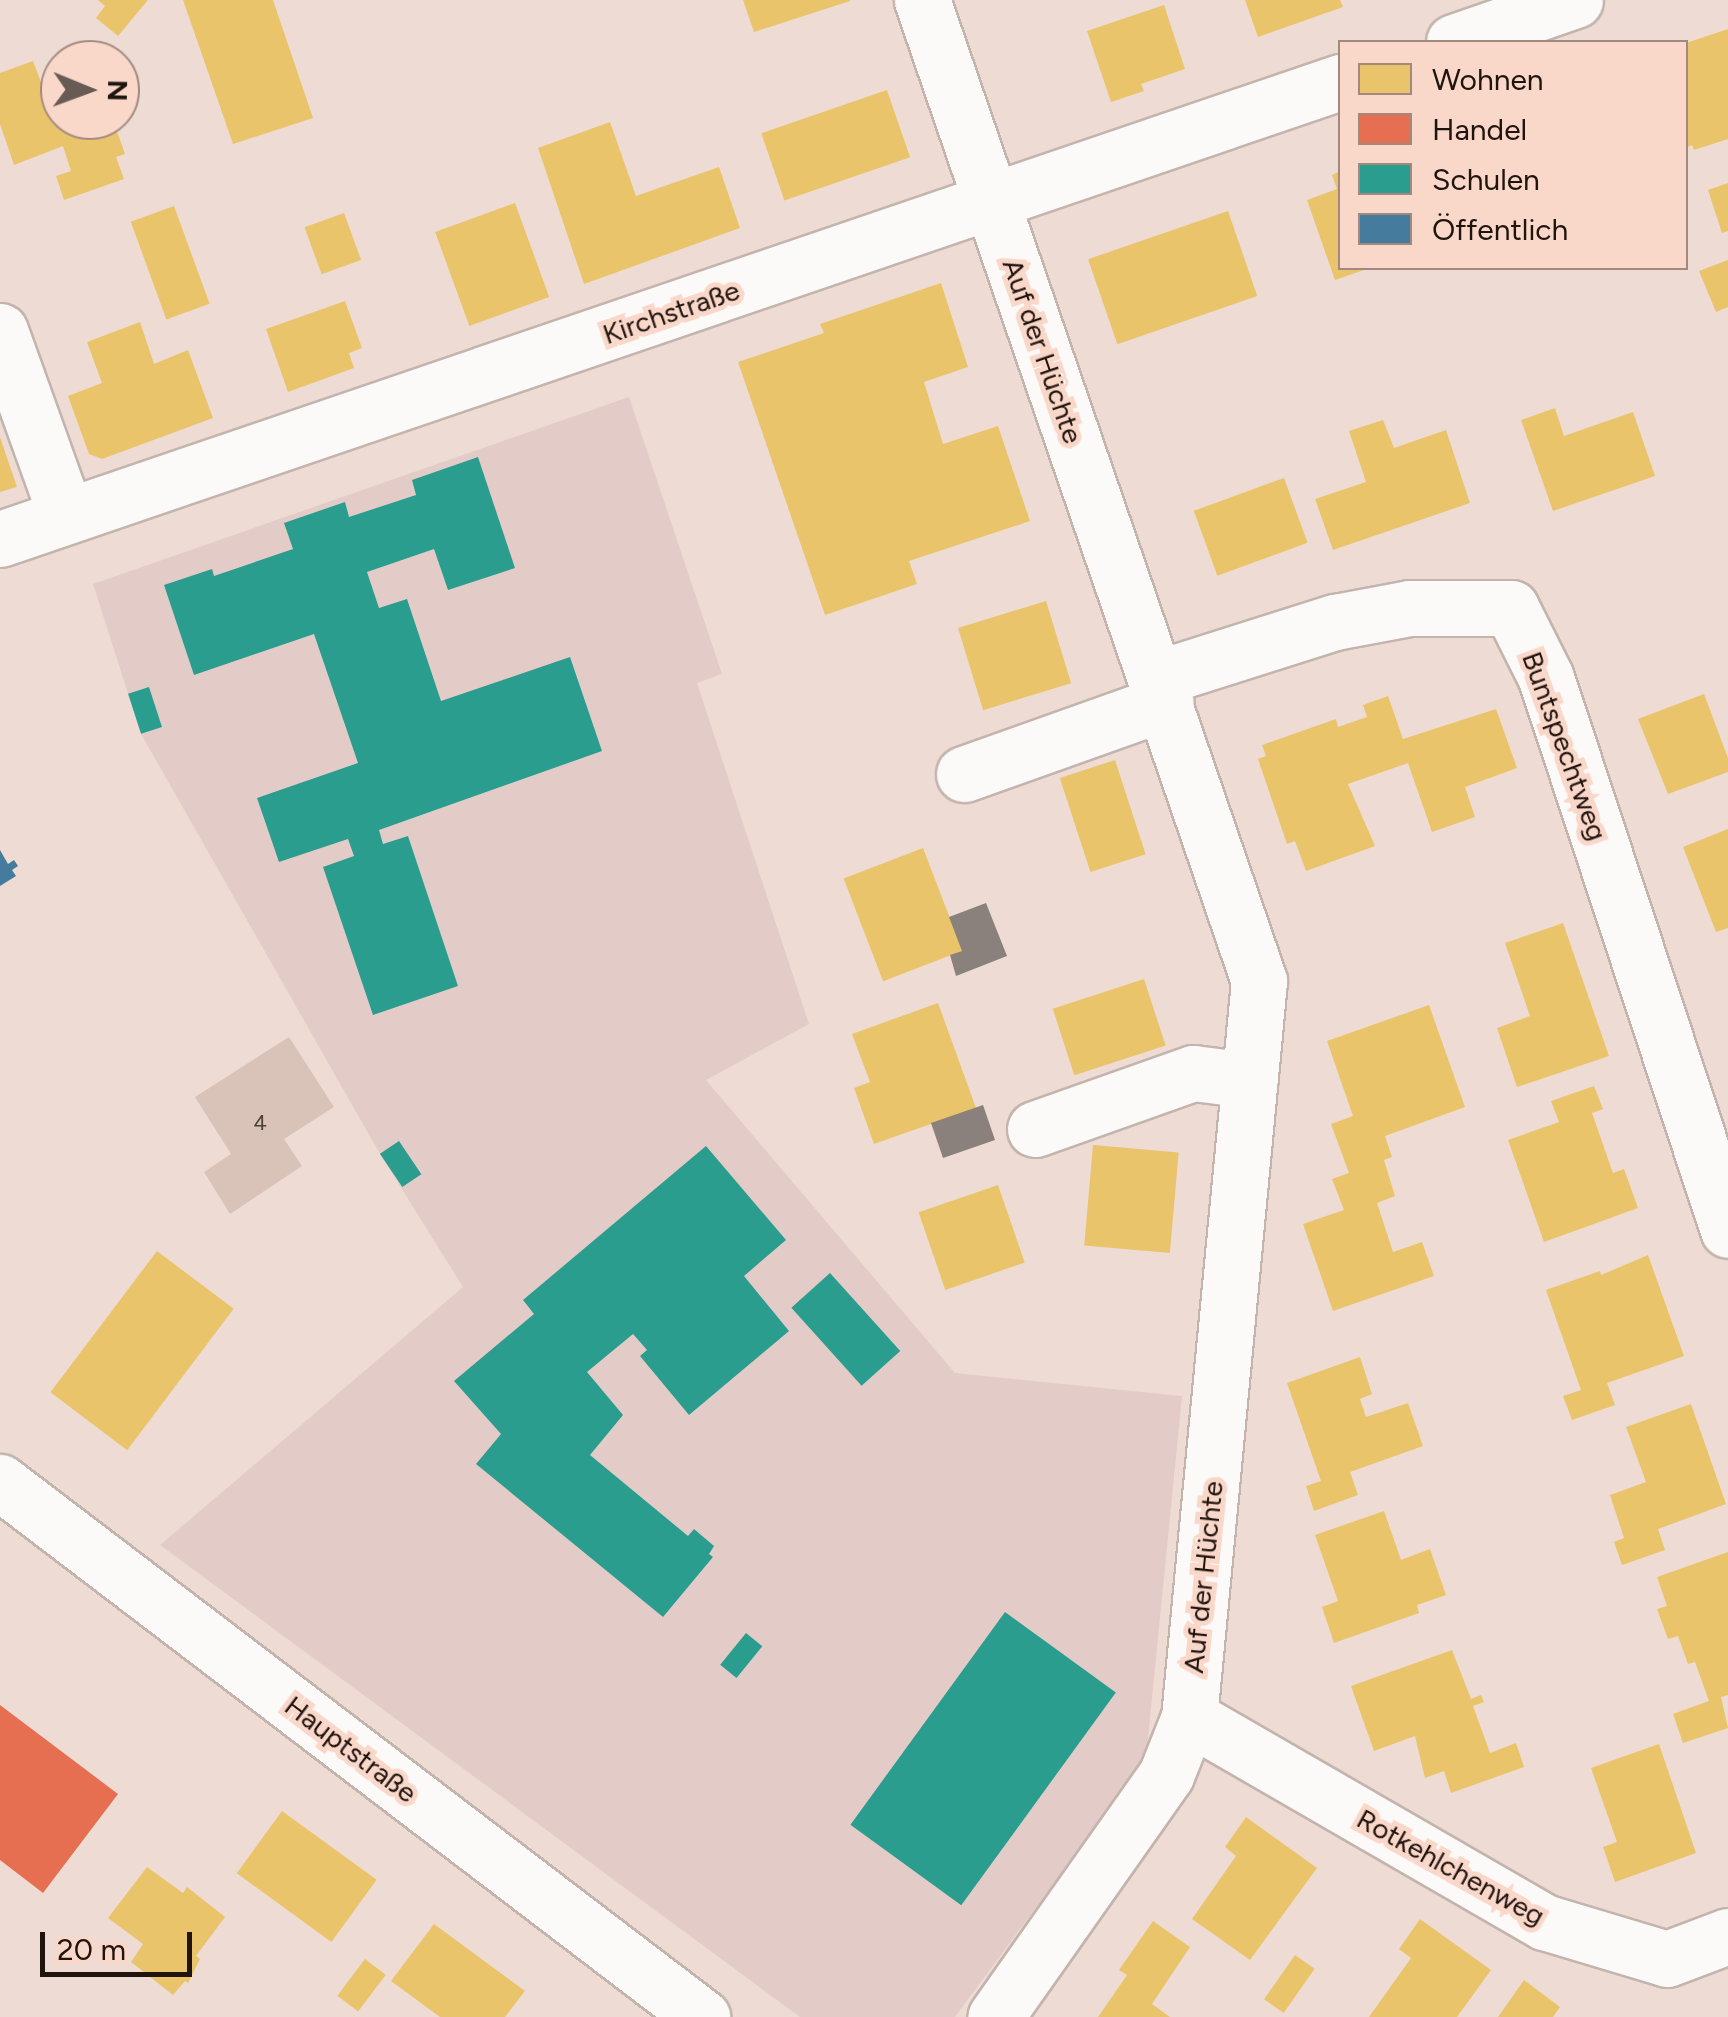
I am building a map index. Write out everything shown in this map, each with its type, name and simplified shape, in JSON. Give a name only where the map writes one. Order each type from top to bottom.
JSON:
[{"type":"street","name":"Auf der Hüchte","points":[[922,0],[1260,981],[1189,1717],[1166,1775],[995,2017]]},
{"type":"street","points":[[1460,40],[1576,0]]},
{"type":"street","name":"Kirchstraße","points":[[0,539],[992,204],[1338,83]]},
{"type":"street","points":[[0,331],[66,515]]},
{"type":"street","name":"Buntspechtweg","points":[[1162,690],[1354,619],[1410,608],[1511,608],[1546,678],[1728,1230]]},
{"type":"street","points":[[964,774],[1162,690]]},
{"type":"street","points":[[1034,1130],[1193,1073],[1250,1080]]},
{"type":"street","name":"Hauptstraße","points":[[0,1482],[702,2017]]},
{"type":"street","name":"Rotkehlchenweg","points":[[1189,1717],[1544,1922],[1667,1959],[1728,1936]]},
{"type":"shaded area","points":[[629,397],[722,674],[697,683],[809,1024],[706,1080],[955,1373],[1182,1396],[1146,1759],[955,2017],[800,2017],[160,1545],[463,1287],[380,1154],[141,734],[93,584]]},
{"type":"building: Wohnen","points":[[98,0],[148,0],[118,36],[96,18],[105,6]]},
{"type":"building: Wohnen","points":[[183,0],[273,0],[313,118],[233,144]]},
{"type":"building: Wohnen","points":[[743,0],[850,0],[850,1],[754,32]]},
{"type":"building: Wohnen","points":[[1245,0],[1340,0],[1343,7],[1258,37]]},
{"type":"building: Wohnen","points":[[1164,5],[1185,69],[1141,84],[1144,91],[1111,102],[1087,31]]},
{"type":"building: Wohnen","points":[[1728,29],[1728,139],[1694,150],[1692,145],[1688,147],[1688,42]]},
{"type":"building: Wohnen","points":[[33,61],[40,79],[40,140],[120,140],[125,154],[116,157],[124,179],[64,200],[56,176],[71,171],[63,146],[14,165],[0,124],[0,73]]},
{"type":"building: Wohnen","points":[[887,90],[910,157],[784,200],[761,133]]},
{"type":"building: Wohnen","points":[[610,122],[636,196],[719,167],[740,228],[584,284],[538,148]]},
{"type":"building: Wohnen","points":[[1338,172],[1338,270],[1364,270],[1335,280],[1307,200],[1337,189],[1332,175]]},
{"type":"building: Wohnen","points":[[1728,183],[1728,231],[1722,233],[1708,190]]},
{"type":"building: Wohnen","points":[[515,203],[549,297],[469,326],[435,232]]},
{"type":"building: Wohnen","points":[[174,206],[210,304],[166,319],[131,222]]},
{"type":"building: Wohnen","points":[[1228,211],[1257,296],[1117,344],[1088,259]]},
{"type":"building: Wohnen","points":[[344,213],[361,260],[322,274],[305,227]]},
{"type":"building: Wohnen","points":[[1728,260],[1728,307],[1716,312],[1699,271]]},
{"type":"building: Wohnen","points":[[941,283],[968,367],[924,382],[943,444],[998,426],[1030,521],[909,561],[917,584],[825,615],[738,362],[824,333],[820,324]]},
{"type":"building: Wohnen","points":[[345,301],[362,348],[349,353],[354,368],[288,392],[266,329]]},
{"type":"building: Wohnen","points":[[140,322],[154,364],[188,350],[213,418],[102,459],[89,454],[68,396],[102,383],[87,342]]},
{"type":"building: Wohnen","points":[[1555,408],[1564,436],[1633,412],[1655,476],[1553,511],[1521,420]]},
{"type":"building: Wohnen","points":[[1383,420],[1394,448],[1446,430],[1470,503],[1333,550],[1315,499],[1366,482],[1349,431]]},
{"type":"building: Wohnen","points":[[0,437],[17,487],[0,492]]},
{"type":"building: Wohnen","points":[[1284,478],[1308,543],[1217,576],[1194,511]]},
{"type":"building: Wohnen","points":[[1046,601],[1071,683],[983,710],[958,628]]},
{"type":"building: Wohnen","points":[[1704,694],[1728,758],[1728,772],[1668,794],[1638,719]]},
{"type":"building: Wohnen","points":[[1388,696],[1403,739],[1496,709],[1517,768],[1465,787],[1475,817],[1432,832],[1408,763],[1348,784],[1375,846],[1306,871],[1295,841],[1287,844],[1258,759],[1266,756],[1262,745],[1336,719],[1338,727],[1367,717],[1363,705]]},
{"type":"building: Wohnen","points":[[1115,760],[1146,854],[1090,872],[1060,778]]},
{"type":"building: Wohnen","points":[[1728,829],[1728,928],[1716,932],[1683,847]]},
{"type":"building: Wohnen","points":[[923,848],[962,951],[883,981],[844,878]]},
{"type":"building: Wohnen","points":[[1563,923],[1609,1056],[1517,1087],[1497,1028],[1530,1016],[1505,943]]},
{"type":"building: Wohnen","points":[[1144,979],[1166,1046],[1074,1075],[1053,1009]]},
{"type":"building: Wohnen","points":[[938,1003],[976,1108],[874,1144],[854,1088],[870,1082],[852,1034]]},
{"type":"building: Wohnen","points":[[1429,1005],[1465,1107],[1385,1136],[1392,1157],[1384,1160],[1395,1196],[1377,1203],[1393,1252],[1422,1242],[1434,1276],[1333,1311],[1303,1224],[1344,1210],[1332,1179],[1349,1173],[1331,1124],[1353,1116],[1327,1041]]},
{"type":"building: Wohnen","points":[[1594,1086],[1603,1109],[1592,1113],[1613,1173],[1624,1169],[1638,1208],[1544,1242],[1508,1140],[1559,1122],[1551,1101]]},
{"type":"building: Wohnen","points":[[1093,1145],[1179,1152],[1170,1253],[1084,1246]]},
{"type":"building: Wohnen","points":[[998,1185],[1025,1263],[945,1290],[919,1212]]},
{"type":"building: Wohnen","points":[[157,1251],[234,1309],[127,1450],[50,1392]]},
{"type":"building: Wohnen","points":[[1648,1255],[1684,1356],[1607,1383],[1615,1405],[1572,1420],[1563,1396],[1581,1390],[1546,1290],[1600,1271],[1601,1275]]},
{"type":"building: Wohnen","points":[[1360,1357],[1372,1394],[1360,1399],[1366,1417],[1408,1403],[1423,1446],[1350,1472],[1358,1495],[1314,1511],[1306,1486],[1321,1481],[1287,1383]]},
{"type":"building: Wohnen","points":[[1691,1404],[1726,1504],[1658,1529],[1665,1550],[1622,1565],[1614,1542],[1624,1538],[1610,1495],[1646,1482],[1626,1427]]},
{"type":"building: Wohnen","points":[[1384,1511],[1401,1560],[1430,1549],[1446,1595],[1417,1605],[1419,1613],[1334,1643],[1322,1607],[1338,1601],[1315,1535]]},
{"type":"building: Wohnen","points":[[1728,1552],[1728,1695],[1721,1697],[1728,1728],[1683,1743],[1673,1714],[1709,1701],[1695,1662],[1688,1664],[1678,1636],[1668,1639],[1657,1609],[1667,1606],[1657,1577]]},
{"type":"building: Wohnen","points":[[1452,1650],[1471,1699],[1481,1695],[1484,1702],[1473,1706],[1490,1753],[1516,1743],[1524,1767],[1451,1793],[1444,1771],[1425,1778],[1415,1736],[1374,1751],[1351,1686]]},
{"type":"building: Wohnen","points":[[1659,1744],[1696,1853],[1615,1882],[1603,1847],[1617,1842],[1591,1768]]},
{"type":"building: Wohnen","points":[[282,1811],[377,1880],[331,1942],[237,1873]]},
{"type":"building: Wohnen","points":[[1246,1817],[1317,1868],[1250,1960],[1192,1919],[1236,1856],[1225,1847]]},
{"type":"building: Wohnen","points":[[147,1867],[183,1893],[187,1887],[225,1917],[196,1956],[200,1959],[188,1983],[185,1981],[173,1995],[131,1962],[143,1944],[108,1918]]},
{"type":"building: Wohnen","points":[[1420,1919],[1491,1970],[1457,2017],[1369,2017],[1411,1958],[1399,1949]]},
{"type":"building: Wohnen","points":[[1153,1921],[1190,1947],[1152,2004],[1170,2017],[1098,2017],[1127,1975],[1119,1970]]},
{"type":"building: Wohnen","points":[[434,1924],[525,1991],[505,2017],[440,2017],[391,1981]]},
{"type":"building: Wohnen","points":[[1295,1955],[1315,1969],[1284,2013],[1264,1999]]},
{"type":"building: Wohnen","points":[[365,1959],[386,1975],[358,2011],[337,1996]]},
{"type":"building: Wohnen","points":[[1524,1980],[1560,2007],[1553,2017],[1498,2017]]},
{"type":"building: Handel","points":[[0,1705],[118,1794],[43,1893],[0,1860]]},
{"type":"building: Schulen","points":[[478,457],[515,568],[448,590],[434,549],[367,572],[379,608],[407,599],[441,701],[570,657],[602,751],[379,830],[383,844],[408,836],[458,986],[373,1015],[323,867],[354,856],[348,839],[279,862],[257,798],[358,763],[314,634],[194,675],[164,585],[212,569],[214,576],[293,549],[284,523],[345,502],[349,517],[416,495],[412,480]]},
{"type":"building: Schulen","points":[[149,687],[162,727],[141,734],[128,694]]},
{"type":"building: Schulen","points":[[399,1141],[421,1174],[402,1187],[380,1154]]},
{"type":"building: Schulen","points":[[706,1146],[786,1240],[744,1276],[789,1331],[689,1415],[640,1356],[647,1350],[633,1334],[587,1372],[623,1415],[590,1455],[688,1536],[694,1529],[714,1546],[709,1554],[713,1557],[663,1617],[476,1464],[501,1434],[454,1381],[534,1314],[523,1300]]},
{"type":"building: Schulen","points":[[830,1273],[900,1351],[862,1386],[791,1308]]},
{"type":"building: Schulen","points":[[1005,1612],[1116,1693],[961,1905],[850,1825]]},
{"type":"building: Schulen","points":[[746,1633],[762,1646],[737,1678],[720,1665]]},
{"type":"building: Öffentlich","points":[[0,850],[8,864],[14,860],[18,866],[12,870],[16,876],[0,886]]},
{"type":"building: Industrie","points":[[986,903],[1007,956],[956,976],[950,955],[962,951],[949,917]]},
{"type":"building: Industrie","points":[[983,1105],[995,1140],[943,1158],[931,1123]]},
{"type":"building: Sonstige","points":[[289,1037],[334,1107],[284,1139],[302,1166],[230,1214],[204,1172],[231,1154],[195,1097]]}]
